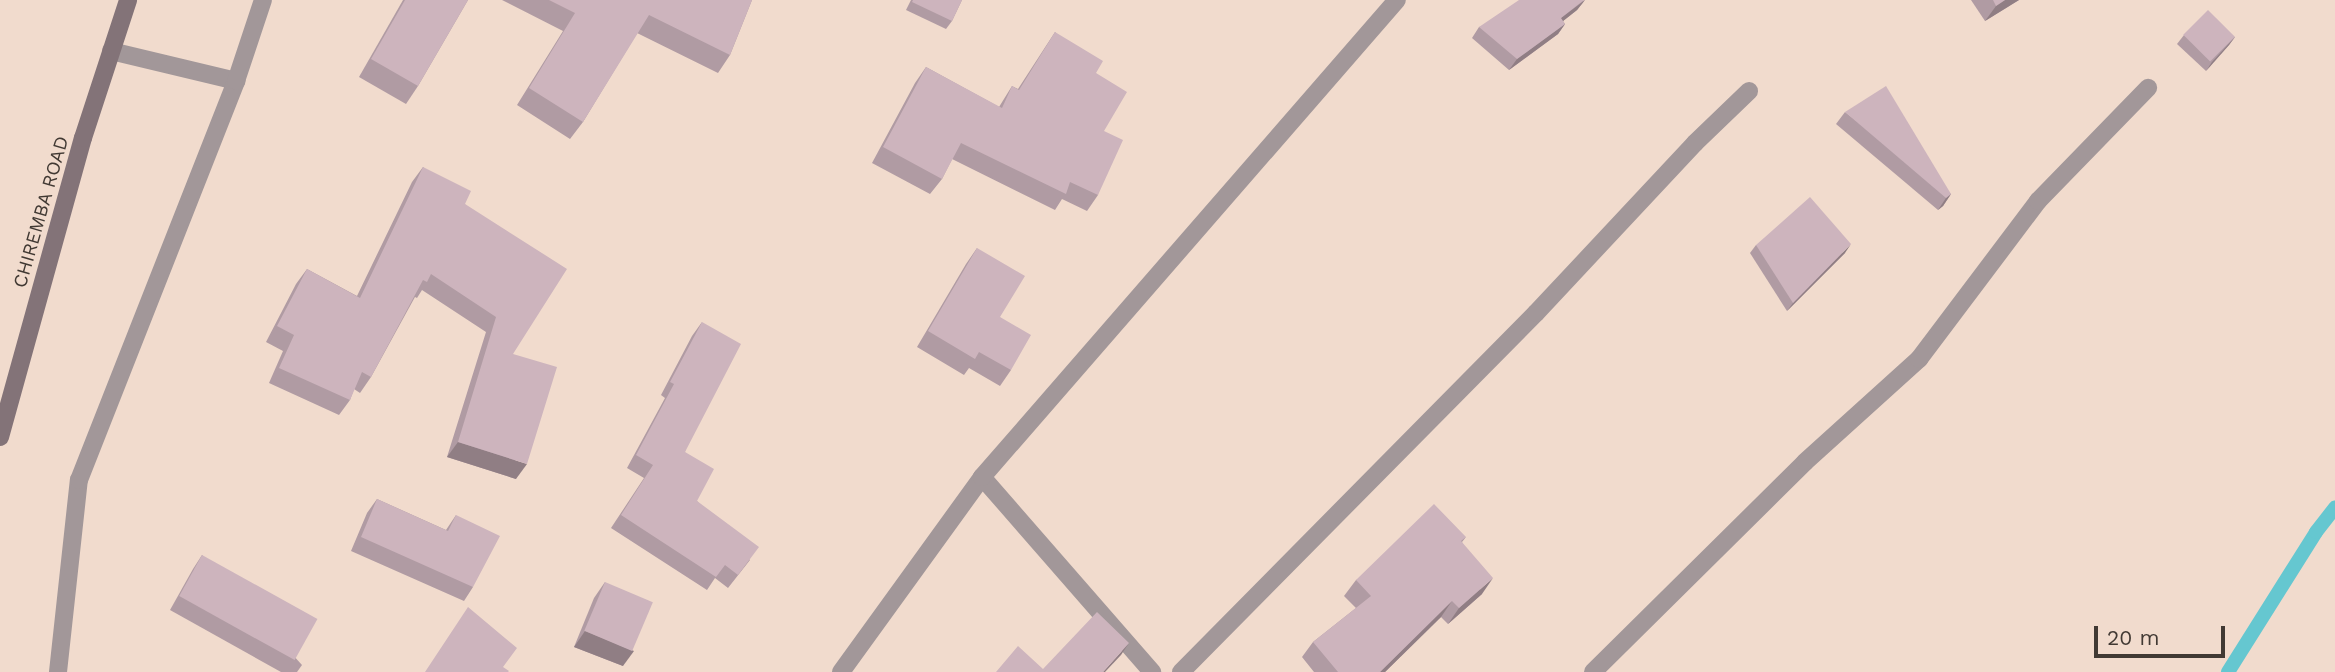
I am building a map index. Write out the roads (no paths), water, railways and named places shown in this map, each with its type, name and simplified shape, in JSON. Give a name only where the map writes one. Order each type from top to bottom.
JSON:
[{"type":"main road","name":"CHIREMBA ROAD","points":[[0,437],[83,138],[128,0]]},
{"type":"street","points":[[58,672],[79,480],[236,81],[262,0]]},
{"type":"street","points":[[841,672],[982,477],[1397,0]]},
{"type":"street","points":[[111,51],[236,81]]},
{"type":"street","points":[[1593,672],[1805,462],[1919,359],[2038,201],[2148,88]]},
{"type":"street","points":[[1181,672],[1536,313],[1695,143],[1749,91]]},
{"type":"street","points":[[982,477],[1152,672]]},
{"type":"waterway","points":[[2228,672],[2316,532],[2335,508]]}]
